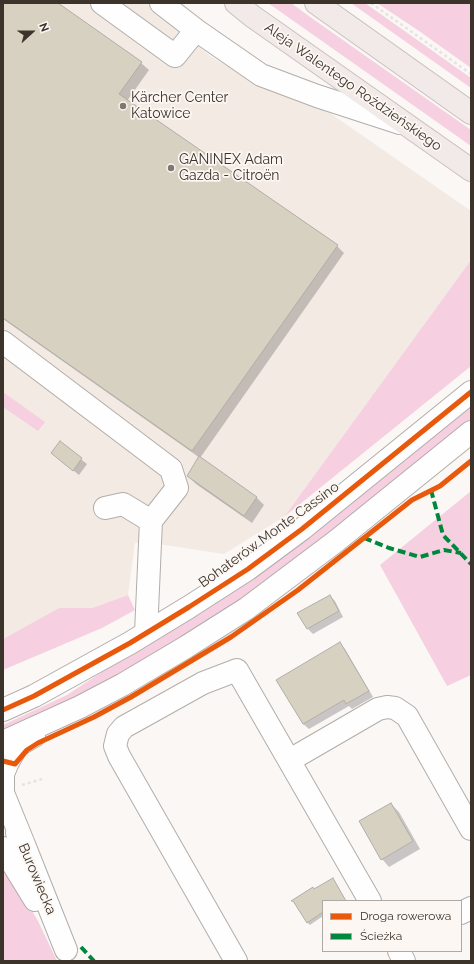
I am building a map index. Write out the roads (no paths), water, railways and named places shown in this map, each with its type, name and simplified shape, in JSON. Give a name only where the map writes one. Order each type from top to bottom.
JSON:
[{"type":"highway","name":"Aleja Walentego Roździeńskiego","points":[[227,3],[244,10],[471,170]]},
{"type":"highway","points":[[316,3],[471,113]]},
{"type":"street","points":[[102,3],[175,56],[196,30]]},
{"type":"street","points":[[161,3],[196,30],[261,75],[317,96],[408,125]]},
{"type":"street","points":[[3,342],[171,469],[177,488],[151,521],[146,633]]},
{"type":"street","name":"Bohaterów Monte Cassino","points":[[3,710],[34,696],[146,633],[248,569],[302,529],[471,392]]},
{"type":"street","points":[[25,847],[3,793],[3,774],[17,746],[80,707],[149,670],[246,609],[317,556],[471,432]]},
{"type":"street","points":[[105,508],[123,504],[151,521]]},
{"type":"street","points":[[236,961],[119,756],[116,746],[118,734],[124,726],[202,682],[237,670],[369,900]]},
{"type":"street","points":[[3,697],[34,696]]},
{"type":"street","points":[[3,742],[80,707]]},
{"type":"street","points":[[290,760],[378,709],[387,707],[395,708],[407,716],[471,829]]},
{"type":"street","name":"Burowiecka","points":[[3,809],[25,847],[68,956]]},
{"type":"street","name":"Burowiecka","points":[[3,848],[68,956]]},
{"type":"street","points":[[462,912],[471,908]]},
{"type":"street","points":[[400,952],[404,961]]},
{"type":"place","name":"Kärcher Center Katowice","points":[[123,106]]},
{"type":"place","name":"GANINEX Adam Gazda - Citroën","points":[[171,168]]}]
